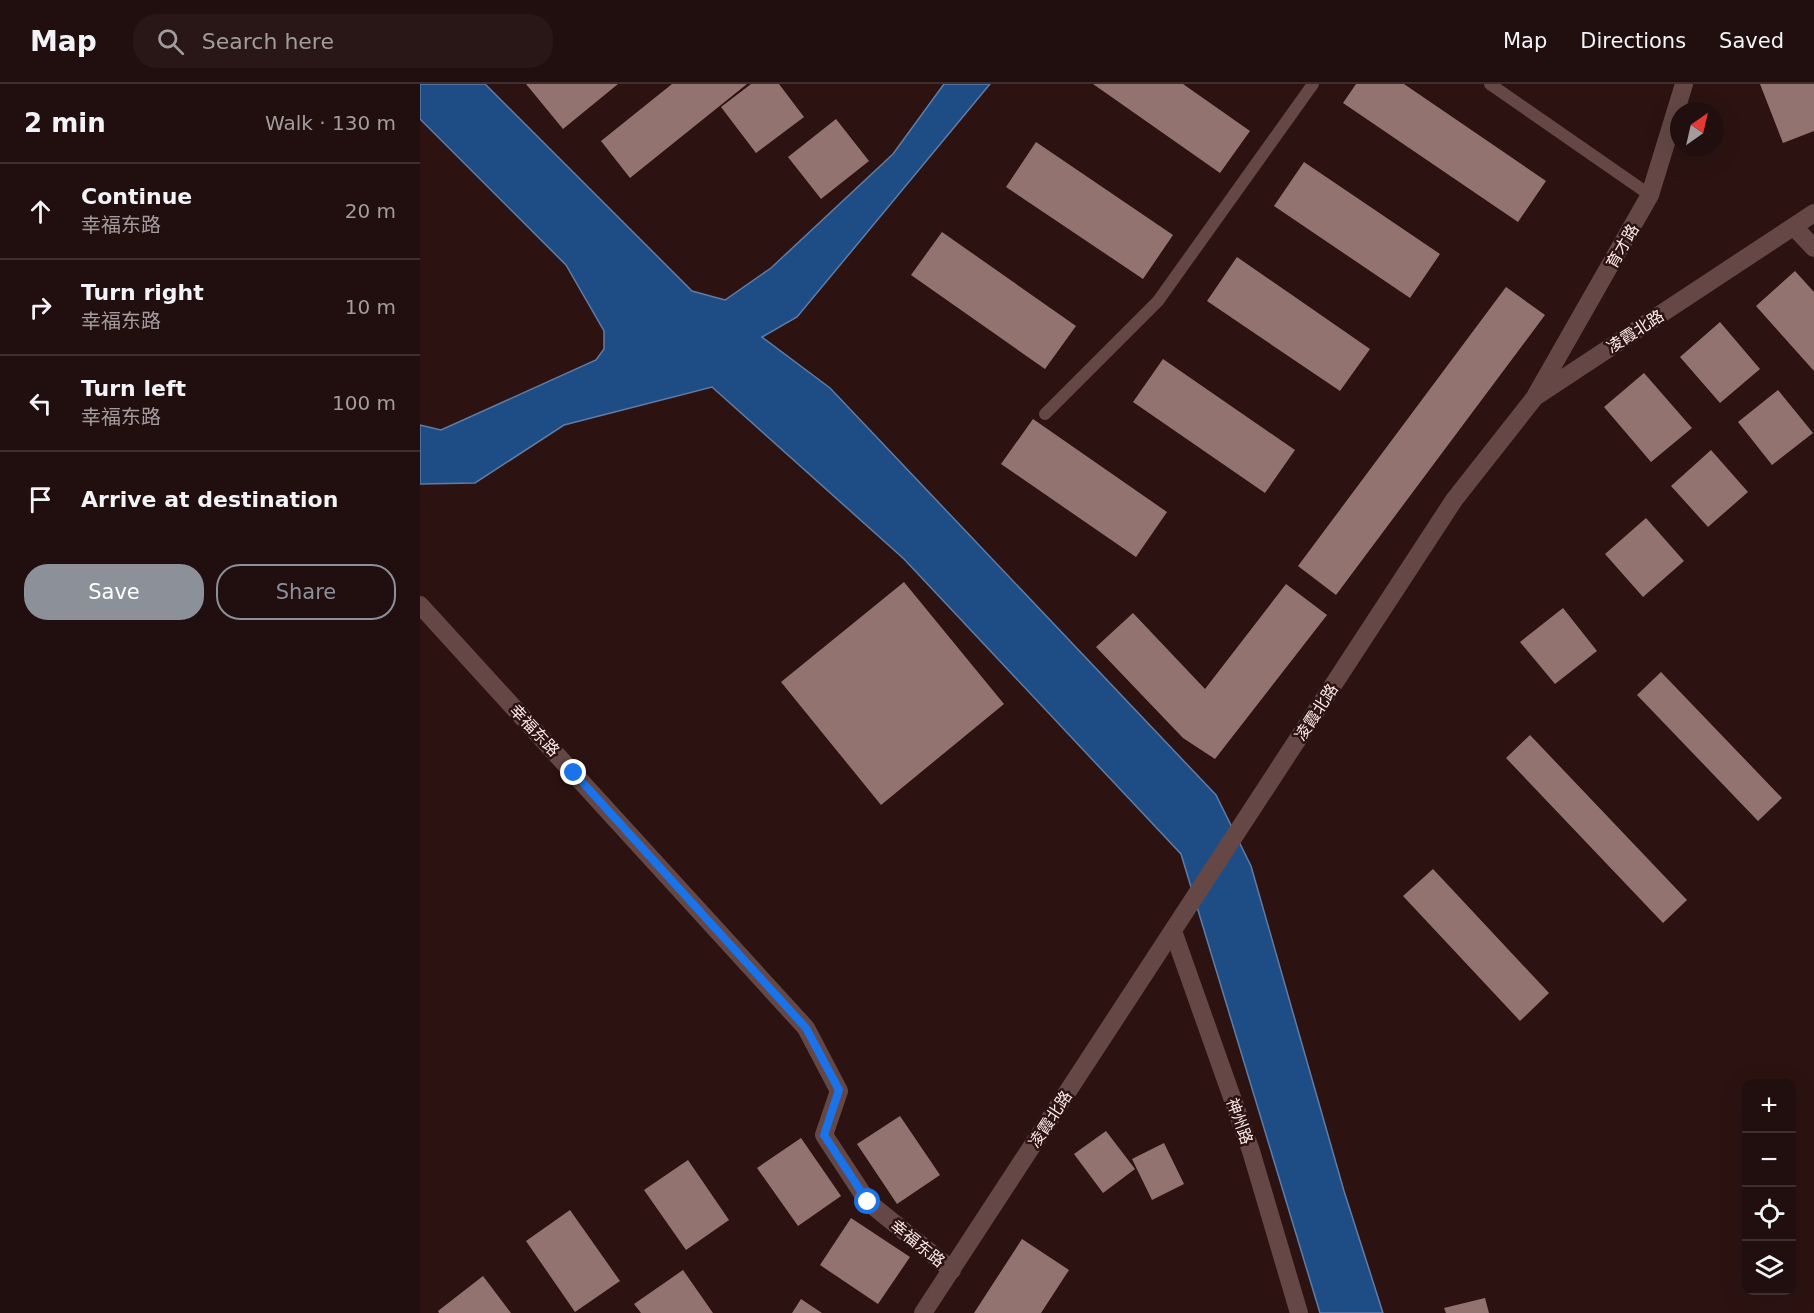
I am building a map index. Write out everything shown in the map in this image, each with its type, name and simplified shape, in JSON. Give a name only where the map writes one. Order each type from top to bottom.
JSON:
[{"type":"street","name":"育才路","points":[[1535,398],[1650,195],[1684,84]]},
{"type":"street","name":"凌霞北路","points":[[923,1313],[1454,500],[1535,398],[1814,213]]},
{"type":"street","points":[[1794,226],[1814,248]]},
{"type":"street","name":"幸福东路","points":[[420,605],[806,1028],[839,1090],[824,1135],[868,1202],[952,1270]]},
{"type":"street","name":"神州路","points":[[1173,932],[1251,1151],[1299,1313]]},
{"type":"lane","points":[[1045,414],[1158,301],[1313,84]]},
{"type":"lane","points":[[1490,84],[1650,195]]},
{"type":"water","points":[[420,84],[485,84],[692,291],[725,300],[771,268],[893,154],[944,84],[990,84],[797,317],[762,337],[830,388],[1216,795],[1251,866],[1344,1191],[1383,1313],[1320,1313],[1181,854],[904,559],[712,387],[564,425],[475,483],[420,484],[420,425],[441,430],[596,360],[604,349],[604,331],[566,265],[420,119]]},
{"type":"building","points":[[526,84],[618,84],[563,129]]},
{"type":"building","points":[[672,84],[747,84],[630,178],[601,141]]},
{"type":"building","points":[[751,84],[779,84],[804,117],[756,153],[721,107]]},
{"type":"building","points":[[1093,84],[1183,84],[1250,131],[1220,173]]},
{"type":"building","points":[[1356,84],[1404,84],[1546,181],[1518,222],[1343,103]]},
{"type":"building","points":[[1760,84],[1814,84],[1814,131],[1783,143]]},
{"type":"building","points":[[836,119],[869,161],[821,199],[788,157]]},
{"type":"building","points":[[1036,142],[1173,235],[1143,279],[1006,187]]},
{"type":"building","points":[[1304,162],[1440,254],[1410,298],[1274,206]]},
{"type":"building","points":[[942,232],[1076,326],[1045,369],[911,275]]},
{"type":"building","points":[[1237,257],[1370,349],[1340,391],[1207,301]]},
{"type":"building","points":[[1795,271],[1814,292],[1814,371],[1756,306]]},
{"type":"building","points":[[1506,287],[1545,315],[1336,595],[1298,566]]},
{"type":"building","points":[[1720,322],[1760,369],[1720,403],[1680,357]]},
{"type":"building","points":[[1163,359],[1295,450],[1265,493],[1133,402]]},
{"type":"building","points":[[1644,373],[1692,428],[1651,462],[1604,407]]},
{"type":"building","points":[[1778,390],[1813,433],[1772,465],[1738,422]]},
{"type":"building","points":[[1033,419],[1167,512],[1136,557],[1001,464]]},
{"type":"building","points":[[1711,450],[1748,492],[1708,527],[1671,486]]},
{"type":"building","points":[[1646,518],[1684,561],[1643,597],[1605,554]]},
{"type":"building","points":[[904,582],[1004,704],[881,805],[781,682]]},
{"type":"building","points":[[1286,584],[1327,615],[1215,759],[1183,738],[1096,647],[1133,613],[1205,689]]},
{"type":"building","points":[[1563,608],[1597,651],[1555,684],[1520,642]]},
{"type":"building","points":[[1661,672],[1782,798],[1758,821],[1637,695]]},
{"type":"building","points":[[1530,735],[1687,900],[1663,923],[1506,758]]},
{"type":"building","points":[[1433,869],[1549,993],[1520,1021],[1403,896]]},
{"type":"building","points":[[900,1116],[940,1175],[897,1204],[857,1144]]},
{"type":"building","points":[[1106,1131],[1135,1169],[1103,1193],[1074,1154]]},
{"type":"building","points":[[801,1138],[841,1196],[798,1226],[757,1168]]},
{"type":"building","points":[[1164,1143],[1184,1184],[1152,1200],[1132,1159]]},
{"type":"building","points":[[688,1160],[729,1220],[686,1250],[644,1190]]},
{"type":"building","points":[[570,1210],[620,1281],[575,1312],[526,1241]]},
{"type":"building","points":[[851,1218],[910,1257],[878,1304],[820,1265]]},
{"type":"building","points":[[1022,1239],[1069,1270],[1041,1313],[974,1313]]},
{"type":"building","points":[[683,1270],[713,1313],[641,1313],[634,1304]]},
{"type":"building","points":[[483,1276],[511,1313],[439,1313],[438,1311]]},
{"type":"building","points":[[1485,1298],[1489,1313],[1446,1313],[1444,1308]]},
{"type":"building","points":[[801,1299],[822,1313],[792,1313]]},
{"type":"route","points":[[574,773],[806,1028],[839,1090],[824,1135],[868,1202]]}]
